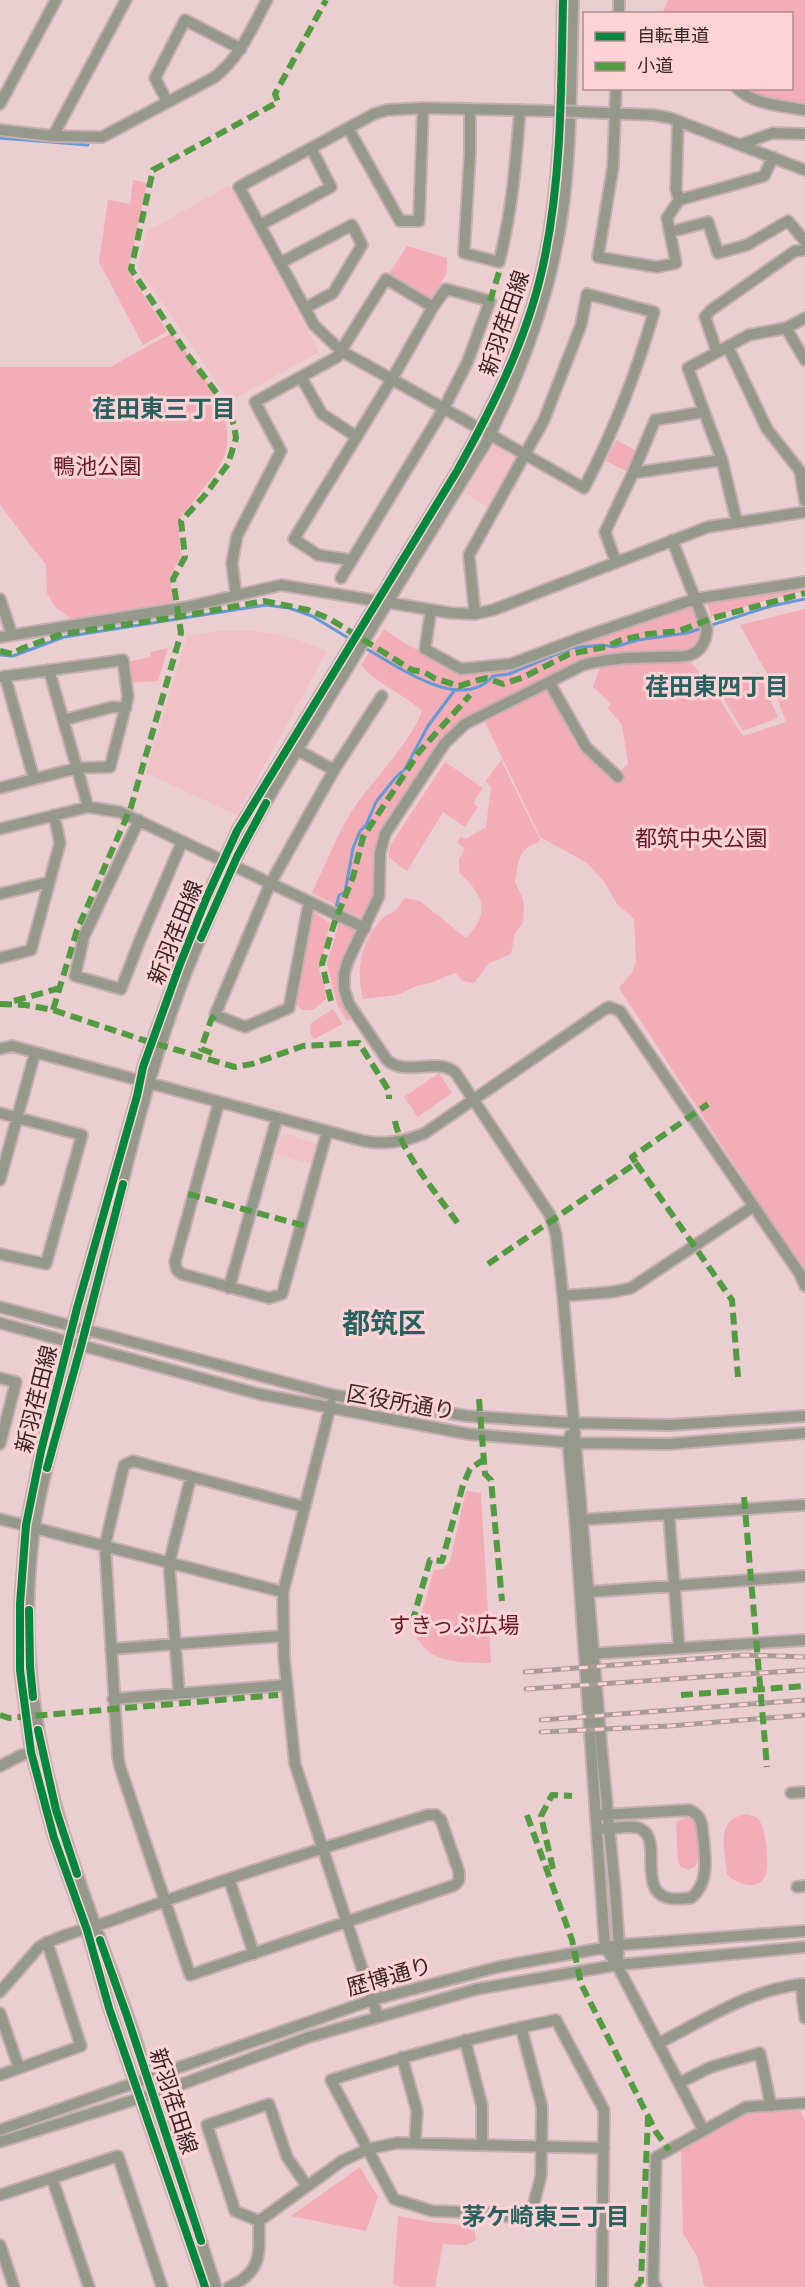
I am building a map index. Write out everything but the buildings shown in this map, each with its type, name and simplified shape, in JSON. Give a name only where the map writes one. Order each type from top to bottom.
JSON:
[{"type":"street","points":[[0,104],[56,0]]},
{"type":"street","points":[[53,136],[126,0]]},
{"type":"street","points":[[0,130],[53,136],[102,137],[215,77],[231,63],[241,49],[267,0]]},
{"type":"street","name":"新羽荏田線","points":[[486,431],[525,327],[545,257],[556,190],[560,147],[563,0]]},
{"type":"street","name":"新羽荏田線","points":[[216,2287],[148,2078],[54,1838],[36,1751],[29,1638],[31,1526],[41,1451],[73,1326],[145,1082],[228,863],[237,831],[348,658],[486,431],[518,374],[538,320],[551,271],[564,202],[569,137],[573,0]]},
{"type":"street","points":[[167,101],[155,78],[185,20],[241,49]]},
{"type":"street","points":[[616,90],[613,167],[598,257],[657,267],[676,263],[667,218],[679,200],[764,176],[773,157]]},
{"type":"street","points":[[739,90],[742,94],[758,101],[805,110]]},
{"type":"street","points":[[348,128],[400,222],[419,221],[423,108]]},
{"type":"street","points":[[475,614],[469,555],[526,455],[544,420],[577,336],[587,294],[654,312],[636,373],[621,412],[609,441],[584,488],[526,455],[486,431],[341,351],[314,325],[239,187],[348,128],[387,110],[423,108],[654,115],[678,121],[742,144],[805,170]]},
{"type":"street","points":[[470,109],[470,153],[464,253],[500,262],[514,188],[520,110]]},
{"type":"street","points":[[678,121],[676,189],[679,200]]},
{"type":"street","points":[[742,144],[773,133],[805,134]]},
{"type":"street","points":[[260,225],[331,187],[311,148]]},
{"type":"street","points":[[670,232],[708,222],[718,253],[747,245],[788,221],[805,241]]},
{"type":"street","points":[[280,263],[352,225],[362,245],[333,293],[305,308]]},
{"type":"street","points":[[805,250],[795,251],[705,317],[767,429],[800,471],[805,501]]},
{"type":"street","points":[[236,595],[232,563],[237,536],[281,450],[255,402],[337,357],[386,279],[433,307]]},
{"type":"street","points":[[341,578],[444,408],[467,363],[490,301],[446,289],[294,539],[318,555],[351,560]]},
{"type":"street","points":[[737,523],[722,460],[688,368],[749,335],[786,328],[805,318]]},
{"type":"street","points":[[786,328],[805,360]]},
{"type":"street","points":[[301,377],[322,414],[357,437]]},
{"type":"street","points":[[616,562],[605,532],[655,420],[704,412]]},
{"type":"street","points":[[633,473],[722,460]]},
{"type":"street","points":[[0,637],[187,606],[281,585],[431,610],[475,614],[493,610],[708,527],[805,512]]},
{"type":"street","points":[[617,1965],[619,1945],[610,1829],[590,1654],[572,1442],[573,1423],[563,1296],[555,1234],[550,1215],[455,1072],[446,1066],[401,1067],[392,1065],[355,1015],[344,989],[344,974],[379,896],[380,853],[385,834],[445,743],[465,724],[583,665],[597,661],[689,655],[705,643],[706,629],[672,540]]},
{"type":"street","points":[[431,610],[425,649],[461,669],[511,664],[580,638],[696,602],[805,582]]},
{"type":"street","points":[[0,599],[12,635]]},
{"type":"street","name":"新羽荏田線","points":[[228,863],[297,750],[348,658]]},
{"type":"street","points":[[0,788],[77,768],[110,767],[128,697],[123,660],[3,676],[34,779]]},
{"type":"street","points":[[49,670],[88,807]]},
{"type":"street","points":[[549,682],[586,747],[618,777]]},
{"type":"street","points":[[309,903],[289,1008],[245,1027],[215,1015],[270,884],[334,770],[382,696]]},
{"type":"street","points":[[64,720],[112,707],[126,708]]},
{"type":"street","points":[[297,750],[334,770]]},
{"type":"street","points":[[0,829],[88,807],[120,812],[365,928]]},
{"type":"street","points":[[0,958],[31,950],[60,843],[54,815]]},
{"type":"street","points":[[139,820],[84,936],[75,976],[121,989],[182,842]]},
{"type":"street","points":[[0,894],[49,882]]},
{"type":"street","points":[[0,1049],[12,1046],[373,1143],[409,1140],[425,1133],[605,1009],[615,1008],[620,1011],[754,1206],[800,1274],[805,1286]]},
{"type":"street","points":[[0,1180],[34,1053]]},
{"type":"street","name":"新羽荏田線","points":[[31,1526],[86,1330],[145,1082]]},
{"type":"street","points":[[219,1102],[175,1262],[177,1270],[182,1274],[273,1298],[282,1294],[327,1132]]},
{"type":"street","points":[[0,1113],[82,1135],[46,1264],[0,1254]]},
{"type":"street","points":[[229,1287],[277,1118]]},
{"type":"street","points":[[563,1296],[612,1292],[630,1288],[754,1206]]},
{"type":"street","name":"区役所通り","points":[[0,1307],[333,1395],[467,1416],[573,1423],[670,1425],[805,1416]]},
{"type":"street","name":"区役所通り","points":[[0,1323],[259,1394],[468,1434],[572,1442],[669,1444],[805,1433]]},
{"type":"street","points":[[0,1377],[16,1382],[0,1444]]},
{"type":"street","points":[[333,1395],[283,1592],[282,1636],[295,1764],[378,2017]]},
{"type":"street","points":[[0,1992],[39,1947],[47,1942],[91,1928],[164,1901],[229,1879],[428,1815],[436,1815],[441,1820],[459,1872],[459,1880],[455,1885],[190,1975],[164,1901],[120,1767],[113,1699],[105,1545],[124,1465],[133,1461],[305,1507]]},
{"type":"street","points":[[178,1693],[169,1563],[191,1477]]},
{"type":"street","points":[[579,1520],[805,1505]]},
{"type":"street","points":[[669,1515],[679,1647]]},
{"type":"street","points":[[0,1519],[283,1592]]},
{"type":"street","points":[[579,1520],[589,1592],[596,1815],[605,1947],[617,1965],[703,2129]]},
{"type":"street","points":[[589,1592],[805,1576]]},
{"type":"street","points":[[111,1649],[282,1636]]},
{"type":"street","points":[[590,1654],[805,1640]]},
{"type":"street","points":[[113,1699],[287,1685]]},
{"type":"street","points":[[0,1766],[36,1751]]},
{"type":"street","points":[[596,1815],[689,1810],[694,1812],[702,1826],[705,1875],[700,1889],[691,1898],[668,1898],[658,1893],[652,1883],[649,1838],[645,1831],[640,1828],[597,1829]]},
{"type":"street","points":[[229,1879],[254,1954]]},
{"type":"street","name":"新羽荏田線","points":[[91,1928],[109,2008],[206,2287]]},
{"type":"street","name":"歴博通り","points":[[0,2130],[372,2000],[498,1967],[619,1945],[805,1931]]},
{"type":"street","points":[[0,2074],[81,2046],[47,1942]]},
{"type":"street","name":"歴博通り","points":[[0,2142],[153,2094],[309,2037],[477,1989],[617,1965],[805,1947]]},
{"type":"street","points":[[659,2043],[744,1999],[766,1991],[803,1984],[805,2018]]},
{"type":"street","points":[[0,2013],[19,2068]]},
{"type":"street","points":[[521,2027],[542,2107],[541,2176],[529,2222],[494,2213],[432,2211],[394,2199],[331,2080],[465,2040],[521,2027],[556,2020],[604,2110],[602,2287]]},
{"type":"street","points":[[465,2040],[482,2106],[482,2144]]},
{"type":"street","points":[[679,2083],[711,2067],[760,2053],[771,2106]]},
{"type":"street","points":[[402,2057],[417,2111],[415,2143]]},
{"type":"street","points":[[259,2221],[235,2211],[207,2125],[268,2104],[287,2157],[307,2186]]},
{"type":"street","points":[[656,2287],[653,2283],[656,2157],[746,2107],[805,2104]]},
{"type":"street","points":[[259,2221],[342,2161],[368,2149],[397,2143],[604,2148]]},
{"type":"street","points":[[0,2195],[118,2156],[162,2287]]},
{"type":"street","points":[[52,2178],[89,2287]]},
{"type":"street","points":[[229,2287],[241,2282],[254,2271],[259,2253],[259,2221]]},
{"type":"street","points":[[0,2244],[14,2287]]},
{"type":"shaded area","points":[[230,185],[319,352],[230,401],[138,268],[148,231]]},
{"type":"shaded area","points":[[494,444],[517,457],[518,461],[490,508],[464,493]]},
{"type":"shaded area","points":[[219,631],[276,634],[327,651],[237,815],[146,773],[187,636]]},
{"type":"shaded area","points":[[287,1134],[316,1144],[311,1164],[276,1154],[281,1137]]},
{"type":"green space","points":[[668,0],[805,0],[805,108],[761,98],[742,90],[793,90],[793,12],[663,12]]},
{"type":"green space","points":[[133,180],[147,183],[128,271],[167,331],[143,345],[99,262],[108,200],[130,204]]},
{"type":"green space","points":[[407,246],[447,258],[447,272],[434,297],[429,299],[389,274]]},
{"type":"green space","name":"鴨池公園","points":[[172,333],[214,393],[227,428],[227,445],[222,461],[208,484],[178,521],[181,556],[170,577],[173,602],[71,619],[54,606],[47,593],[46,565],[0,505],[0,367],[110,367]]},
{"type":"green space","points":[[616,440],[637,451],[628,472],[606,461]]},
{"type":"green space","points":[[805,586],[805,591],[711,617],[707,602]]},
{"type":"green space","points":[[687,605],[693,607],[701,638],[694,648],[687,652],[605,657],[459,726],[379,837],[374,857],[374,896],[362,919],[312,893],[351,812],[403,745],[422,711],[375,678],[361,665],[384,629],[406,644],[450,667],[506,670]]},
{"type":"green space","name":"都筑中央公園","points":[[805,609],[805,1273],[799,1260],[786,1244],[619,988],[632,973],[636,961],[634,919],[617,904],[605,883],[587,863],[540,837],[485,722],[546,690],[576,744],[613,778],[628,764],[622,725],[608,708],[611,704],[593,687],[600,667],[690,661],[716,694],[743,736],[786,722],[770,679],[740,625]]},
{"type":"green space","points":[[168,648],[158,681],[130,683],[127,662],[151,657],[150,652]]},
{"type":"green space","points":[[759,672],[778,718],[743,731],[717,688]]},
{"type":"green space","points":[[501,760],[540,839],[522,853],[518,864],[515,882],[523,899],[523,923],[515,933],[511,954],[489,963],[474,983],[463,981],[455,973],[397,995],[363,999],[360,966],[365,945],[376,926],[396,910],[404,898],[420,901],[466,938],[474,929],[479,920],[481,904],[479,896],[459,873],[459,859],[465,849],[457,842],[461,837],[466,839],[486,827],[491,787],[486,781]]},
{"type":"green space","points":[[445,762],[483,788],[473,803],[478,807],[465,827],[443,812],[407,871],[388,857],[391,844]]},
{"type":"green space","points":[[315,913],[330,923],[319,971],[325,986],[326,999],[313,1010],[302,1010],[296,1004],[312,916]]},
{"type":"green space","points":[[339,923],[358,931],[346,954],[340,974],[342,994],[352,1019],[347,1021],[337,1004],[327,963]]},
{"type":"green space","points":[[333,1009],[343,1024],[314,1039],[310,1033],[311,1023]]},
{"type":"green space","points":[[439,1073],[452,1093],[418,1117],[404,1097]]},
{"type":"green space","name":"すきっぷ広場","points":[[466,1491],[481,1493],[491,1663],[461,1662],[438,1657],[427,1650],[415,1635],[434,1570],[444,1569],[450,1561]]},
{"type":"green space","points":[[747,1814],[759,1820],[765,1837],[767,1870],[761,1882],[755,1885],[737,1882],[727,1874],[724,1845],[726,1829],[737,1817]]},
{"type":"green space","points":[[686,1817],[692,1818],[695,1823],[699,1842],[695,1867],[688,1870],[681,1867],[678,1862],[676,1822]]},
{"type":"green space","points":[[801,2111],[805,2120],[805,2287],[707,2287],[704,2285],[697,2256],[683,2234],[681,2150],[748,2113]]},
{"type":"green space","points":[[360,2167],[378,2197],[366,2231],[291,2216]]},
{"type":"green space","points":[[398,2216],[474,2226],[476,2240],[466,2245],[443,2244],[435,2287],[401,2287],[393,2284]]},
{"type":"waterway","points":[[0,138],[88,145]]},
{"type":"waterway","points":[[363,647],[428,682],[446,688],[464,690],[479,686],[493,676],[509,674],[571,648],[602,645],[614,647],[638,640],[687,633],[771,606],[805,599]]},
{"type":"waterway","points":[[0,655],[13,656],[64,637],[266,605],[289,608],[312,616],[350,639]]},
{"type":"waterway","points":[[336,908],[339,895],[345,892],[353,848],[360,831],[366,825],[376,802],[405,769],[428,726],[454,691]]},
{"type":"railway","points":[[525,1672],[745,1655],[805,1657]]},
{"type":"railway","points":[[526,1689],[805,1670]]},
{"type":"railway","points":[[541,1720],[805,1700]]},
{"type":"railway","points":[[541,1732],[669,1726],[805,1715]]},
{"type":"marked path","points":[[53,1010],[77,930],[131,807],[181,633],[173,579],[185,557],[181,521],[205,495],[228,464],[236,438],[228,408],[187,354],[131,269],[153,170],[278,102],[275,94],[326,0]]},
{"type":"marked path","points":[[490,301],[500,269]]},
{"type":"marked path","points":[[0,651],[12,654],[62,634],[264,601],[308,610],[330,619],[412,670],[424,672],[434,678],[459,686],[486,678],[503,684],[524,677],[569,654],[606,647],[621,640],[648,634],[679,631],[713,618],[805,593]]},
{"type":"marked path","points":[[331,1001],[322,964],[334,924],[353,877],[363,837],[419,752],[470,695]]},
{"type":"marked path","points":[[14,1001],[60,988]]},
{"type":"marked path","points":[[0,1004],[26,1005],[53,1010],[235,1067],[252,1064],[303,1046],[359,1043],[389,1091],[389,1099]]},
{"type":"marked path","points":[[212,1053],[201,1049],[215,1015]]},
{"type":"marked path","points":[[488,1264],[636,1163],[632,1157],[708,1104]]},
{"type":"marked path","points":[[395,1121],[398,1133],[413,1160],[459,1225]]},
{"type":"marked path","points":[[636,1163],[732,1300],[738,1377]]},
{"type":"marked path","points":[[188,1194],[309,1227]]},
{"type":"marked path","points":[[479,1399],[485,1474],[491,1480],[502,1601]]},
{"type":"marked path","points":[[412,1623],[430,1560],[442,1561],[463,1485],[470,1469],[483,1460]]},
{"type":"marked path","points":[[744,1497],[767,1767]]},
{"type":"marked path","points":[[681,1695],[805,1686]]},
{"type":"marked path","points":[[0,1715],[9,1718],[278,1695]]},
{"type":"marked path","points":[[553,1869],[541,1816],[552,1795],[572,1796]]},
{"type":"marked path","points":[[527,1815],[572,1940],[581,1984],[656,2132],[669,2150]]},
{"type":"marked path","points":[[636,2287],[641,2281],[648,2118]]},
{"type":"cycle path","points":[[205,2287],[109,2008],[87,1930],[54,1838],[31,1752],[20,1670],[20,1604],[26,1525],[41,1451],[77,1308],[137,1096],[143,1067],[206,899],[237,831],[457,471],[485,420],[521,340],[545,256],[555,192],[560,128],[563,0]]},
{"type":"cycle path","points":[[201,938],[237,857],[266,803]]},
{"type":"cycle path","points":[[47,1468],[123,1184]]},
{"type":"cycle path","points":[[29,1610],[33,1697]]},
{"type":"cycle path","points":[[38,1730],[56,1810],[77,1874]]},
{"type":"cycle path","points":[[100,1940],[201,2241]]},
{"type":"district","name":"荏田東三丁目","points":[[164,408]]},
{"type":"district","name":"荏田東四丁目","points":[[717,686]]},
{"type":"district","name":"都筑区","points":[[384,1322]]},
{"type":"district","name":"茅ケ崎東三丁目","points":[[546,2216]]}]
